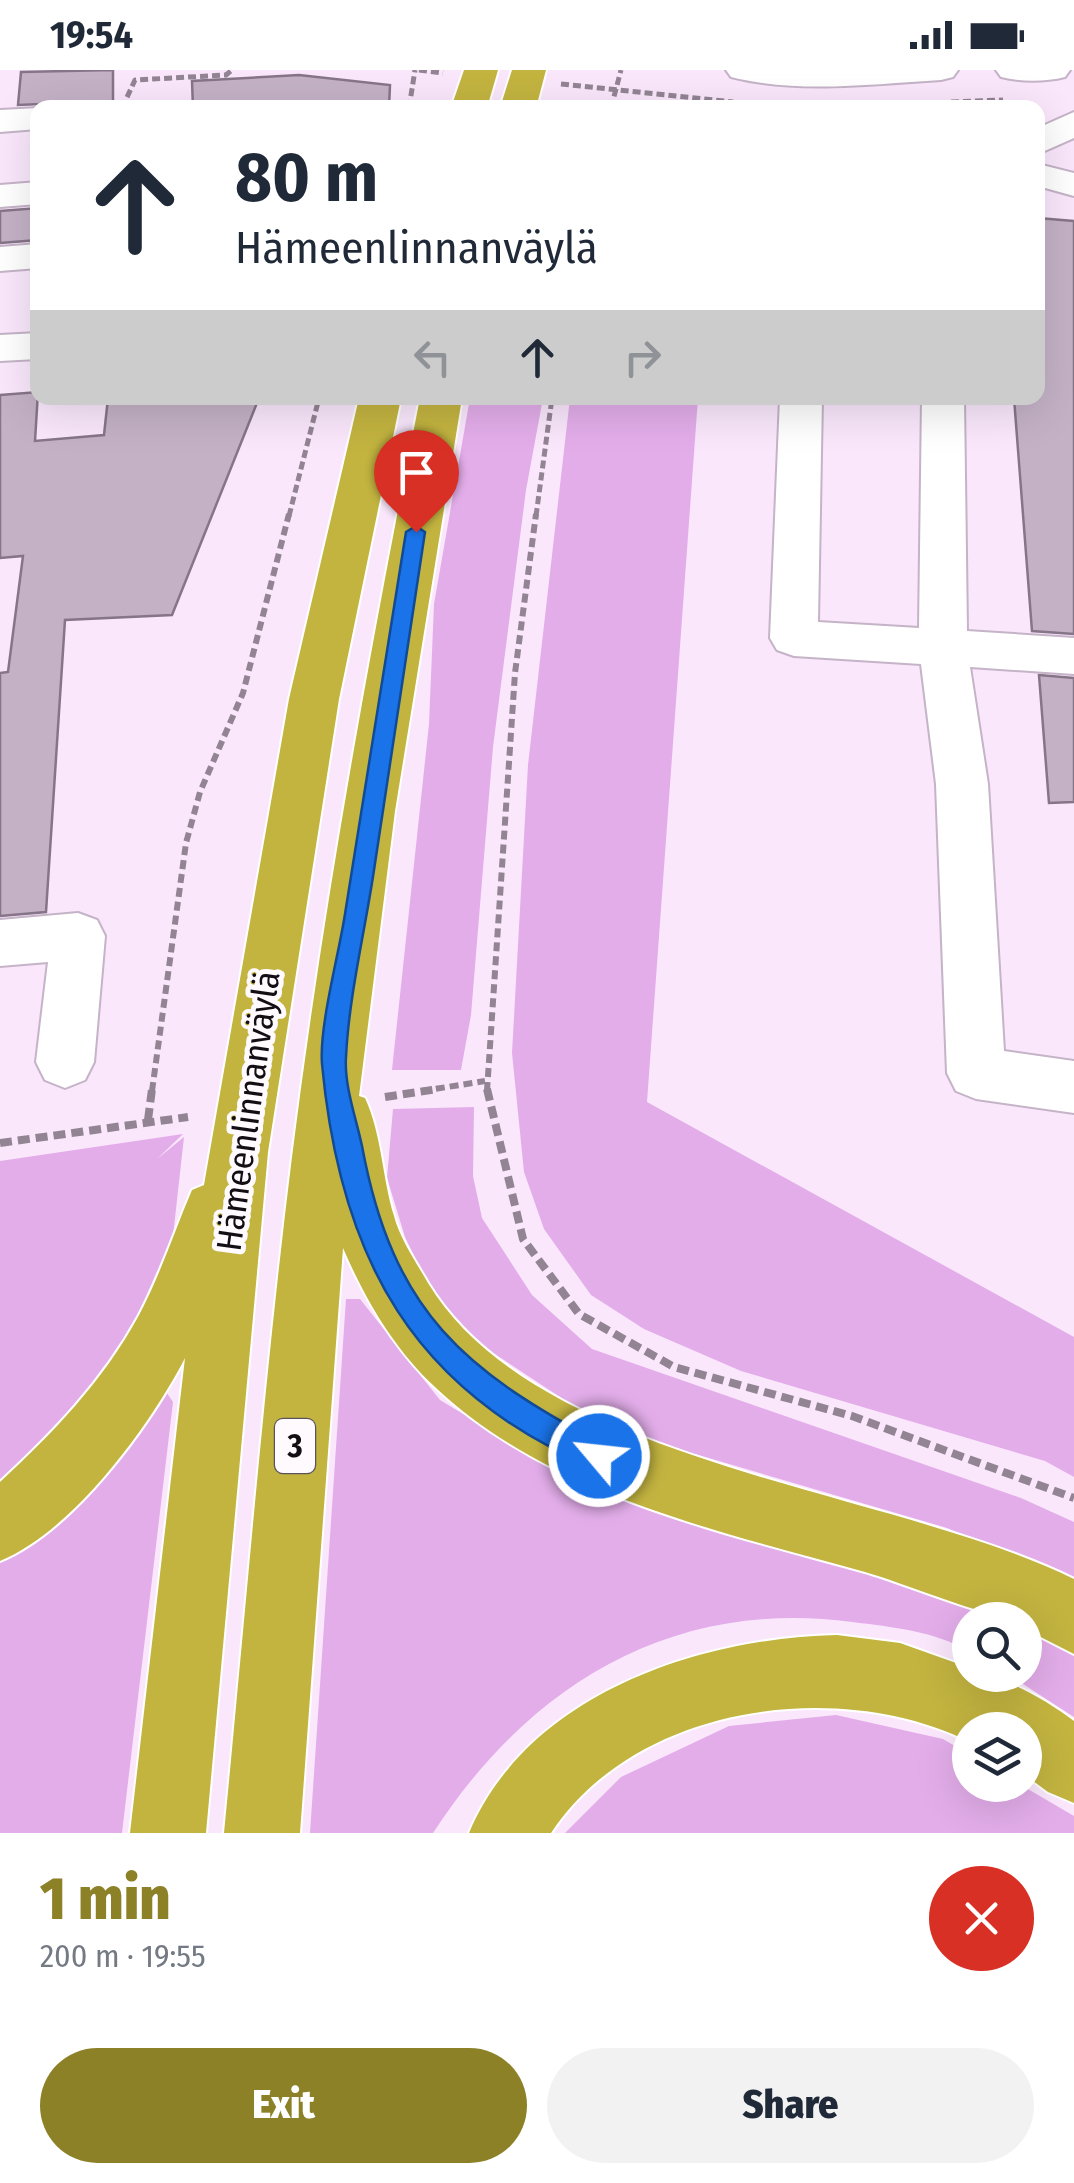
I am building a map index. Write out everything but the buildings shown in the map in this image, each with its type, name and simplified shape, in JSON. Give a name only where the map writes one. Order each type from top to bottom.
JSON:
[{"type":"highway","points":[[468,72],[469,100]]},
{"type":"highway","points":[[523,100],[538,76]]},
{"type":"highway","name":"Hämeenlinnanväylä","points":[[168,1833],[213,1135],[378,405]]},
{"type":"highway","name":"3","points":[[262,1833],[308,1296],[359,1079],[397,634],[440,405]]},
{"type":"highway","points":[[359,1079],[371,1242],[410,1310],[433,1340],[479,1385],[533,1422],[599,1456],[756,1508],[922,1554],[999,1582],[1074,1619]]},
{"type":"highway","points":[[0,1527],[58,1476],[109,1420],[154,1352],[213,1135]]},
{"type":"highway","points":[[507,1833],[551,1774],[608,1735],[681,1694],[745,1676],[818,1671],[884,1676],[963,1700],[988,1712]]},
{"type":"highway","points":[[1042,1742],[1074,1766]]},
{"type":"lane","points":[[747,87],[789,72],[940,70]]},
{"type":"lane","points":[[1013,70],[1054,70]]},
{"type":"lane","points":[[1072,70],[1074,82]]},
{"type":"lane","points":[[0,121],[30,119]]},
{"type":"lane","points":[[1045,140],[1074,123]]},
{"type":"lane","points":[[1045,177],[1074,185]]},
{"type":"lane","points":[[0,196],[30,194]]},
{"type":"lane","points":[[0,259],[30,257]]},
{"type":"lane","points":[[0,348],[30,346]]},
{"type":"lane","points":[[801,405],[794,638],[1074,656]]},
{"type":"lane","points":[[943,405],[943,648],[962,784],[976,1073],[1074,1087]]},
{"type":"lane","points":[[0,943],[78,936],[65,1062]]},
{"type":"path","points":[[126,100],[135,80],[226,76],[232,70]]},
{"type":"path","points":[[411,100],[418,70],[468,72]]},
{"type":"path","points":[[613,100],[622,70]]},
{"type":"path","points":[[538,76],[616,90],[747,87]]},
{"type":"path","points":[[148,1120],[186,841],[203,780],[230,731],[243,693],[317,405]]},
{"type":"path","points":[[551,405],[515,673],[485,1081],[523,1239],[579,1314],[674,1367],[852,1416],[1074,1498]]},
{"type":"path","points":[[359,1079],[485,1081]]},
{"type":"path","points":[[0,1144],[148,1120],[213,1135]]},
{"type":"shaded area","points":[[469,405],[542,405],[526,490],[493,747],[471,1015],[461,1070],[392,1070],[429,724],[434,604]]},
{"type":"shaded area","points":[[569,405],[697,405],[647,1102],[1074,1337],[1074,1477],[1045,1461],[741,1371],[644,1329],[591,1295],[544,1229],[524,1172],[512,1053],[528,765]]},
{"type":"shaded area","points":[[474,1107],[473,1176],[482,1218],[532,1295],[592,1349],[1021,1498],[1074,1522],[1074,1582],[947,1528],[644,1439],[566,1401],[481,1345],[432,1294],[405,1237],[387,1178],[393,1109]]},
{"type":"shaded area","points":[[183,1134],[157,1159],[184,1137],[173,1236],[132,1338],[86,1411],[0,1495],[0,1161]]},
{"type":"shaded area","points":[[346,1299],[360,1299],[440,1400],[546,1464],[987,1602],[952,1602],[952,1643],[898,1628],[786,1618],[724,1624],[666,1639],[611,1663],[560,1695],[514,1734],[471,1780],[433,1833],[310,1833]]},
{"type":"shaded area","points":[[165,1390],[173,1402],[122,1833],[0,1833],[0,1558]]},
{"type":"shaded area","points":[[1042,1628],[1074,1650],[1074,1717],[1035,1692],[1042,1692]]},
{"type":"shaded area","points":[[836,1715],[943,1739],[952,1744],[952,1802],[1042,1802],[1042,1797],[1074,1816],[1074,1833],[565,1833],[621,1777],[729,1726]]},
{"type":"route","points":[[416,532],[397,634],[334,1060],[357,1187],[371,1242],[398,1294],[433,1340],[479,1385],[533,1422],[599,1456]]}]
